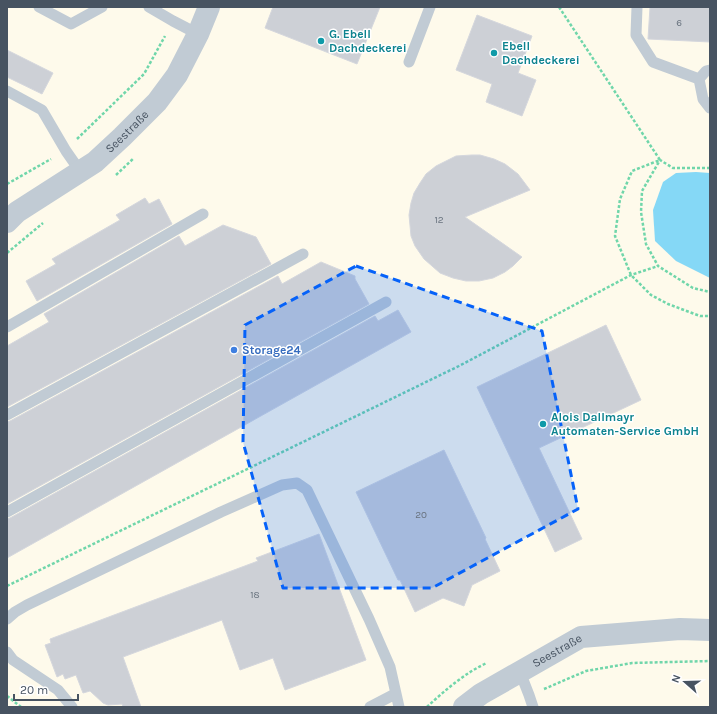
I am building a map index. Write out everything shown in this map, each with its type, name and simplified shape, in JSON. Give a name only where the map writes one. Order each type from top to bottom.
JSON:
[{"type":"street","name":"Seestraße","points":[[7,222],[17,212],[95,162],[156,102],[177,75],[198,34],[209,7]]},
{"type":"street","name":"Seestraße","points":[[464,707],[481,694],[581,637],[680,629],[710,630]]},
{"type":"lane","points":[[38,7],[71,24],[102,7]]},
{"type":"lane","points":[[148,7],[198,34]]},
{"type":"lane","points":[[409,62],[430,7]]},
{"type":"lane","points":[[637,7],[636,35],[653,62],[699,80]]},
{"type":"lane","points":[[710,70],[706,71],[699,80],[702,99],[710,108]]},
{"type":"lane","points":[[7,91],[42,110],[80,172]]},
{"type":"lane","points":[[7,327],[203,214]]},
{"type":"lane","points":[[7,415],[303,254]]},
{"type":"lane","points":[[7,512],[386,302]]},
{"type":"lane","points":[[7,619],[27,605],[221,512],[282,485],[297,483],[307,490],[369,619],[390,667],[398,707]]},
{"type":"lane","points":[[7,652],[13,660],[58,690],[72,707]]},
{"type":"lane","points":[[520,672],[533,707]]},
{"type":"lane","points":[[370,707],[395,694]]},
{"type":"path","points":[[559,7],[660,160],[673,168],[710,168]]},
{"type":"path","points":[[7,184],[66,150],[144,74],[173,21]]},
{"type":"path","points":[[660,160],[642,191],[641,212],[646,244],[658,266],[693,288],[710,292]]},
{"type":"path","points":[[660,160],[632,171],[620,199],[615,236],[631,275],[651,295],[700,316],[710,316]]},
{"type":"path","points":[[7,586],[459,366],[631,275],[658,266]]},
{"type":"path","points":[[529,695],[586,671],[632,663],[710,661]]},
{"type":"path","points":[[7,696],[21,707]]},
{"type":"highlighted area","points":[[356,266],[542,331],[578,509],[432,588],[283,588],[243,442],[245,325]]},
{"type":"shaded area","points":[[7,7],[710,7],[710,707],[7,707]]},
{"type":"water","points":[[676,173],[710,173],[710,278],[676,261],[655,241],[653,210],[663,182]]},
{"type":"building","name":"G. Ebell Dachdeckerei","points":[[273,7],[380,7],[357,64],[265,28]]},
{"type":"building","points":[[650,7],[710,7],[710,42],[648,39]]},
{"type":"building","name":"Ebell Dachdeckerei","points":[[477,15],[532,36],[518,73],[536,80],[522,116],[486,102],[492,84],[456,70]]},
{"type":"building","points":[[7,50],[53,73],[42,94],[7,77]]},
{"type":"building","points":[[480,155],[505,164],[518,174],[530,190],[465,217],[522,257],[505,272],[493,278],[479,281],[466,281],[440,273],[424,259],[415,246],[411,236],[409,215],[414,193],[426,174],[436,166],[456,156]]},
{"type":"building","points":[[145,198],[149,204],[159,199],[172,224],[37,301],[26,281],[56,264],[52,259],[120,220],[116,215]]},
{"type":"building","points":[[223,225],[256,237],[271,264],[7,407],[7,346],[49,322],[44,314],[179,236],[185,246]]},
{"type":"building","points":[[321,262],[355,276],[355,279],[369,304],[7,504],[7,422],[278,276],[282,284]]},
{"type":"building","points":[[398,310],[411,332],[7,558],[7,519],[375,316],[378,321]]},
{"type":"building","name":"Alois Dallmayr Automaten-Service GmbH","points":[[606,325],[641,400],[539,448],[582,539],[555,552],[477,387]]},
{"type":"building","points":[[444,450],[500,571],[472,585],[464,606],[443,598],[415,612],[356,492]]},
{"type":"building","points":[[319,534],[366,660],[285,690],[273,658],[240,670],[222,620],[123,657],[141,707],[123,707],[122,704],[108,705],[103,703],[90,691],[83,693],[76,675],[65,679],[63,674],[57,677],[45,645],[51,643],[50,639],[258,561],[256,558]]},
{"type":"place","name":"G. Ebell Dachdeckerei","points":[[321,41]]},
{"type":"place","name":"Ebell Dachdeckerei","points":[[494,53]]},
{"type":"place","name":"Storage24","points":[[234,350]]},
{"type":"place","name":"Alois Dallmayr Automaten-Service GmbH","points":[[543,424]]}]
